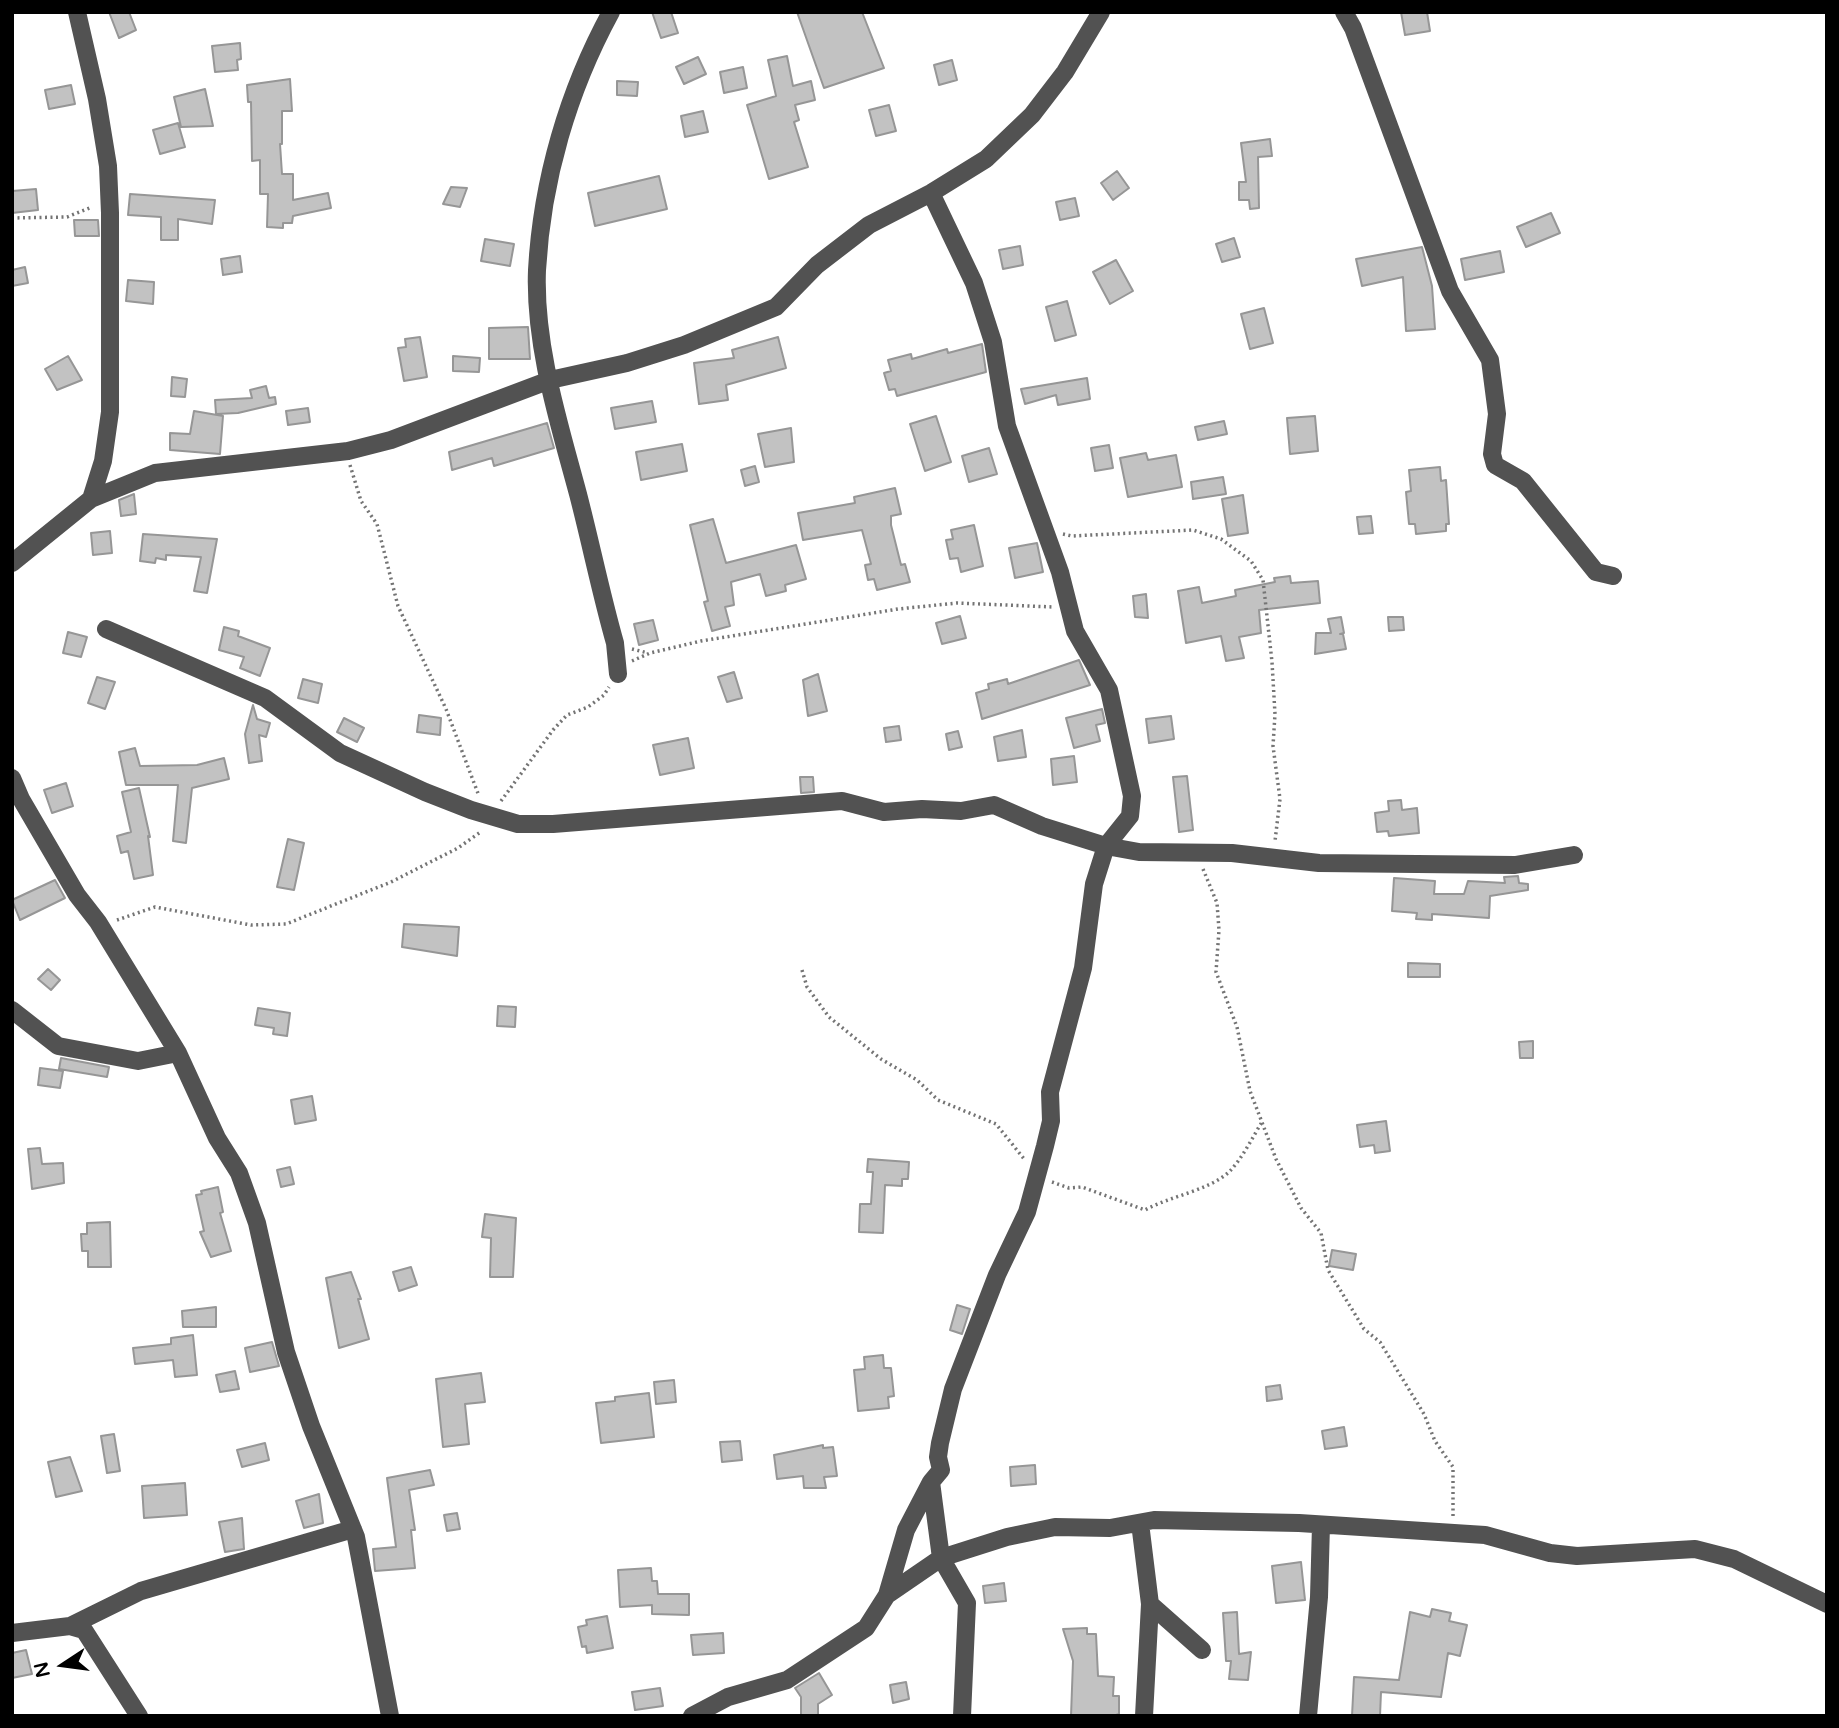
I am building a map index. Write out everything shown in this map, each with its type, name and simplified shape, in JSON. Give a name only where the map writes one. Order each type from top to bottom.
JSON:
[{"type":"street","points":[[77,12],[97,99],[108,166],[110,213],[110,412],[103,461],[92,499]]},
{"type":"street","points":[[611,12],[574,88],[542,219],[537,272],[541,327],[550,380],[615,643],[618,674]]},
{"type":"street","points":[[12,563],[92,499],[155,473],[348,451],[403,435],[550,380],[626,363],[684,345],[776,307],[817,265],[869,225],[931,193],[986,159],[1032,115],[1065,72],[1101,12]]},
{"type":"street","points":[[1344,12],[1353,28],[1450,291],[1490,360],[1497,414],[1492,454],[1495,465],[1523,481],[1595,572],[1613,576]]},
{"type":"street","points":[[692,1716],[727,1698],[787,1680],[866,1628],[887,1595],[905,1530],[931,1482],[941,1470],[938,1457],[940,1443],[953,1389],[997,1275],[1027,1212],[1051,1121],[1050,1092],[1083,968],[1094,884],[1107,846],[1130,816],[1132,796],[1109,690],[1080,642],[1067,608],[1060,572],[1007,426],[993,342],[978,295],[931,193]]},
{"type":"street","points":[[107,629],[265,698],[340,753],[425,792],[518,824],[553,824],[842,801],[884,812],[922,809],[961,811],[994,805],[1042,825],[1107,846],[1139,852],[1273,857],[1319,863],[1515,865],[1574,855]]},
{"type":"street","points":[[12,778],[21,799],[70,883],[98,922],[178,1053],[217,1138],[239,1173],[257,1223],[286,1352],[311,1426],[361,1555],[374,1645],[390,1716]]},
{"type":"street","points":[[12,1010],[58,1046],[138,1060],[178,1053]]},
{"type":"street","points":[[931,1482],[941,1558],[967,1603],[962,1716]]},
{"type":"street","points":[[887,1595],[941,1558],[1007,1537],[1055,1527],[1110,1528],[1140,1523],[1220,1521],[1485,1535],[1550,1553],[1577,1556],[1695,1549],[1734,1559],[1827,1604]]},
{"type":"street","points":[[1140,1523],[1150,1604],[1144,1716]]},
{"type":"street","points":[[1310,1713],[1319,1597],[1321,1525]]},
{"type":"street","points":[[12,1633],[70,1626],[141,1591],[353,1529]]},
{"type":"street","points":[[1150,1604],[1202,1650]]},
{"type":"street","points":[[70,1626],[84,1630],[139,1716]]},
{"type":"path","points":[[12,218],[67,217],[97,205],[110,213]]},
{"type":"path","points":[[348,451],[352,478],[361,501],[377,524],[398,606],[446,709],[475,788],[490,816]]},
{"type":"path","points":[[1044,528],[1072,536],[1194,530],[1221,539],[1251,561],[1262,580],[1272,662],[1275,714],[1273,746],[1280,799],[1273,857]]},
{"type":"path","points":[[98,922],[107,924],[155,907],[251,925],[286,924],[391,882],[481,834],[490,816],[567,715],[588,707],[604,695],[625,664],[650,653],[898,609],[957,603],[1067,608]]},
{"type":"path","points":[[1198,854],[1217,903],[1219,930],[1216,972],[1237,1027],[1250,1091],[1276,1159],[1301,1208],[1321,1233],[1328,1270],[1364,1329],[1380,1342],[1424,1414],[1435,1441],[1453,1467],[1451,1500],[1455,1534]]},
{"type":"path","points":[[802,970],[807,987],[829,1017],[881,1059],[917,1080],[938,1100],[996,1124],[1030,1168],[1049,1181],[1069,1188],[1082,1187],[1145,1210],[1167,1198],[1193,1192],[1228,1172],[1262,1122]]},
{"type":"building","points":[[109,12],[129,12],[136,30],[119,38]]},
{"type":"building","points":[[652,12],[671,12],[678,33],[661,38]]},
{"type":"building","points":[[797,12],[862,12],[884,68],[824,88]]},
{"type":"building","points":[[1401,12],[1427,12],[1430,31],[1405,35]]},
{"type":"building","points":[[240,43],[241,59],[237,60],[238,70],[215,72],[212,46]]},
{"type":"building","points":[[787,56],[793,86],[811,81],[815,100],[795,105],[799,120],[794,122],[808,167],[769,179],[747,105],[776,96],[768,60]]},
{"type":"building","points":[[698,57],[706,74],[684,84],[676,67]]},
{"type":"building","points":[[952,60],[957,80],[939,85],[934,65]]},
{"type":"building","points":[[743,67],[747,88],[724,93],[720,72]]},
{"type":"building","points":[[290,79],[292,111],[282,111],[282,174],[293,174],[293,200],[328,193],[331,208],[293,216],[292,223],[283,223],[283,228],[267,227],[268,194],[260,194],[260,160],[252,161],[251,102],[248,102],[247,85]]},
{"type":"building","points":[[617,81],[638,82],[637,96],[617,95]]},
{"type":"building","points":[[71,85],[75,104],[49,109],[45,90]]},
{"type":"building","points":[[205,89],[213,126],[181,127],[174,97]]},
{"type":"building","points":[[889,105],[896,131],[876,136],[869,110]]},
{"type":"building","points":[[703,111],[708,132],[685,137],[681,116]]},
{"type":"building","points":[[178,123],[185,147],[160,154],[153,130]]},
{"type":"building","points":[[1270,139],[1272,156],[1258,157],[1259,208],[1250,209],[1249,200],[1239,200],[1239,182],[1246,182],[1241,143]]},
{"type":"building","points":[[1117,171],[1129,188],[1113,200],[1101,183]]},
{"type":"building","points":[[659,176],[667,209],[595,226],[588,193]]},
{"type":"building","points":[[451,187],[467,188],[460,207],[443,204]]},
{"type":"building","points":[[36,189],[38,210],[12,213],[12,191]]},
{"type":"building","points":[[130,194],[215,200],[212,224],[178,219],[178,240],[161,240],[161,217],[128,215]]},
{"type":"building","points":[[1075,198],[1079,216],[1060,220],[1056,202]]},
{"type":"building","points":[[1551,213],[1560,233],[1526,247],[1517,227]]},
{"type":"building","points":[[74,220],[98,220],[99,236],[75,236]]},
{"type":"building","points":[[1234,238],[1240,257],[1222,262],[1216,244]]},
{"type":"building","points":[[485,239],[514,244],[510,266],[481,261]]},
{"type":"building","points":[[1020,246],[1023,265],[1003,269],[999,250]]},
{"type":"building","points":[[1422,247],[1432,286],[1435,329],[1406,331],[1403,277],[1362,286],[1356,259]]},
{"type":"building","points":[[1500,251],[1504,272],[1465,280],[1461,259]]},
{"type":"building","points":[[240,256],[242,272],[223,275],[221,259]]},
{"type":"building","points":[[1116,260],[1133,291],[1110,304],[1093,272]]},
{"type":"building","points":[[25,267],[28,283],[12,286],[12,270]]},
{"type":"building","points":[[128,280],[154,282],[153,304],[126,301]]},
{"type":"building","points":[[1067,301],[1076,335],[1055,341],[1046,307]]},
{"type":"building","points":[[1264,308],[1273,343],[1250,349],[1241,314]]},
{"type":"building","points":[[528,327],[530,359],[489,359],[489,328]]},
{"type":"building","points":[[420,337],[427,377],[404,381],[398,348],[406,347],[405,339]]},
{"type":"building","points":[[778,337],[786,368],[726,385],[728,400],[699,404],[694,363],[734,358],[732,350]]},
{"type":"building","points":[[982,344],[986,372],[897,396],[895,389],[889,390],[884,373],[891,371],[888,360],[911,354],[912,359],[947,349],[948,353]]},
{"type":"building","points":[[68,356],[82,380],[57,390],[45,369]]},
{"type":"building","points":[[453,356],[480,358],[479,372],[453,371]]},
{"type":"building","points":[[172,377],[187,379],[185,397],[171,396]]},
{"type":"building","points":[[1087,378],[1090,399],[1058,405],[1056,395],[1025,404],[1021,389]]},
{"type":"building","points":[[266,386],[269,398],[275,397],[276,404],[238,413],[216,414],[215,400],[252,398],[250,390]]},
{"type":"building","points":[[652,401],[656,422],[615,429],[611,408]]},
{"type":"building","points":[[308,408],[310,422],[288,425],[286,411]]},
{"type":"building","points":[[194,411],[223,416],[220,454],[170,450],[170,433],[190,434]]},
{"type":"building","points":[[936,416],[951,462],[925,471],[910,424]]},
{"type":"building","points":[[1315,416],[1318,451],[1290,454],[1287,418]]},
{"type":"building","points":[[1224,421],[1227,434],[1198,440],[1195,427]]},
{"type":"building","points":[[547,423],[554,448],[494,466],[492,458],[452,470],[449,452]]},
{"type":"building","points":[[791,428],[794,462],[765,467],[758,434]]},
{"type":"building","points":[[682,444],[687,471],[641,480],[636,452]]},
{"type":"building","points":[[1109,445],[1113,468],[1095,471],[1091,448]]},
{"type":"building","points":[[989,448],[997,474],[969,482],[962,456]]},
{"type":"building","points":[[1146,453],[1148,460],[1176,455],[1182,487],[1128,497],[1120,458]]},
{"type":"building","points":[[755,466],[759,482],[745,486],[741,470]]},
{"type":"building","points":[[1440,467],[1441,481],[1446,480],[1449,524],[1446,524],[1446,531],[1416,534],[1415,524],[1409,524],[1406,492],[1411,491],[1409,470]]},
{"type":"building","points":[[1223,477],[1226,494],[1193,499],[1191,482]]},
{"type":"building","points":[[895,488],[901,514],[891,516],[891,525],[901,565],[905,564],[910,582],[877,590],[874,579],[868,580],[865,565],[871,564],[862,530],[803,540],[798,513],[855,503],[854,497]]},
{"type":"building","points":[[134,494],[136,514],[121,516],[119,500]]},
{"type":"building","points":[[1243,495],[1248,533],[1228,536],[1222,499]]},
{"type":"building","points":[[1371,516],[1373,533],[1359,534],[1357,517]]},
{"type":"building","points":[[713,519],[726,563],[796,545],[806,579],[785,585],[786,591],[766,596],[760,574],[731,582],[734,605],[725,607],[730,626],[712,631],[704,602],[708,601],[690,525]]},
{"type":"building","points":[[974,525],[983,566],[961,572],[958,558],[950,559],[946,540],[953,539],[951,530]]},
{"type":"building","points":[[110,531],[112,553],[93,555],[91,533]]},
{"type":"building","points":[[143,534],[217,539],[207,593],[194,591],[201,557],[166,555],[166,560],[156,558],[155,563],[140,561]]},
{"type":"building","points":[[1037,543],[1043,572],[1015,578],[1009,548]]},
{"type":"building","points":[[1290,576],[1291,583],[1318,581],[1320,603],[1259,610],[1261,633],[1239,637],[1244,658],[1226,661],[1221,636],[1186,643],[1178,591],[1199,587],[1202,603],[1236,596],[1235,590],[1275,582],[1274,578]]},
{"type":"building","points":[[1146,594],[1148,618],[1135,617],[1133,596]]},
{"type":"building","points":[[960,616],[966,638],[942,644],[936,623]]},
{"type":"building","points":[[1341,617],[1344,633],[1340,634],[1343,634],[1346,649],[1315,654],[1316,633],[1331,633],[1328,619]]},
{"type":"building","points":[[1388,617],[1403,617],[1404,630],[1389,631]]},
{"type":"building","points":[[653,620],[658,640],[639,645],[634,624]]},
{"type":"building","points":[[224,627],[239,631],[238,636],[270,648],[260,676],[240,668],[244,657],[219,650]]},
{"type":"building","points":[[68,632],[87,637],[81,657],[63,653]]},
{"type":"building","points":[[1079,660],[1090,685],[982,719],[976,693],[989,689],[988,684],[1007,679],[1008,684]]},
{"type":"building","points":[[734,672],[742,698],[727,702],[718,677]]},
{"type":"building","points":[[818,674],[827,711],[808,716],[803,680]]},
{"type":"building","points":[[97,677],[115,682],[105,709],[88,703]]},
{"type":"building","points":[[303,679],[322,684],[318,703],[298,698]]},
{"type":"building","points":[[253,705],[257,719],[270,723],[266,737],[259,735],[262,761],[249,763],[245,734]]},
{"type":"building","points":[[1102,709],[1105,723],[1096,725],[1100,741],[1074,748],[1066,718]]},
{"type":"building","points":[[419,715],[441,718],[440,735],[417,732]]},
{"type":"building","points":[[1171,716],[1174,739],[1149,743],[1146,719]]},
{"type":"building","points":[[344,718],[364,728],[357,742],[337,732]]},
{"type":"building","points":[[899,726],[901,740],[886,742],[884,728]]},
{"type":"building","points":[[1022,730],[1026,757],[998,761],[994,737]]},
{"type":"building","points":[[958,731],[962,747],[949,750],[946,734]]},
{"type":"building","points":[[688,738],[694,768],[660,775],[653,745]]},
{"type":"building","points":[[135,748],[140,766],[197,765],[224,758],[229,779],[192,788],[186,843],[173,841],[178,785],[126,785],[119,752]]},
{"type":"building","points":[[1074,756],[1077,782],[1053,785],[1051,759]]},
{"type":"building","points":[[1187,776],[1193,830],[1179,832],[1173,777]]},
{"type":"building","points":[[800,777],[813,777],[814,792],[801,793]]},
{"type":"building","points":[[66,783],[73,806],[52,813],[44,790]]},
{"type":"building","points":[[139,788],[150,837],[148,836],[153,875],[134,879],[128,851],[121,853],[117,836],[131,832],[122,792]]},
{"type":"building","points":[[1401,800],[1402,810],[1417,808],[1419,833],[1389,836],[1388,831],[1377,832],[1375,813],[1389,811],[1388,801]]},
{"type":"building","points":[[288,839],[304,843],[294,890],[277,887]]},
{"type":"building","points":[[1518,876],[1519,883],[1528,884],[1528,890],[1490,896],[1489,918],[1432,914],[1432,920],[1416,919],[1417,913],[1392,911],[1394,878],[1435,881],[1434,894],[1464,894],[1468,881],[1505,883],[1504,877]]},
{"type":"building","points":[[55,880],[65,898],[20,920],[12,900]]},
{"type":"building","points":[[404,924],[459,927],[457,956],[402,947]]},
{"type":"building","points":[[1408,963],[1440,964],[1440,977],[1408,977]]},
{"type":"building","points":[[48,969],[60,980],[51,990],[38,979]]},
{"type":"building","points":[[498,1006],[516,1007],[515,1027],[497,1026]]},
{"type":"building","points":[[258,1008],[290,1013],[287,1036],[273,1034],[274,1028],[255,1025]]},
{"type":"building","points":[[1533,1041],[1533,1058],[1520,1058],[1519,1042]]},
{"type":"building","points":[[61,1058],[109,1067],[107,1077],[59,1069]]},
{"type":"building","points":[[40,1068],[63,1071],[60,1088],[38,1085]]},
{"type":"building","points":[[312,1096],[316,1120],[295,1124],[291,1100]]},
{"type":"building","points":[[1386,1121],[1390,1151],[1375,1153],[1374,1145],[1360,1147],[1357,1125]]},
{"type":"building","points":[[40,1148],[42,1164],[63,1163],[64,1183],[32,1189],[28,1149]]},
{"type":"building","points":[[868,1159],[909,1162],[908,1179],[902,1179],[902,1186],[885,1185],[883,1233],[859,1232],[860,1204],[871,1204],[873,1172],[867,1172]]},
{"type":"building","points":[[290,1167],[294,1184],[281,1187],[277,1170]]},
{"type":"building","points":[[218,1187],[223,1212],[220,1213],[231,1251],[211,1257],[200,1232],[204,1231],[196,1195]]},
{"type":"building","points":[[485,1214],[516,1218],[513,1277],[490,1277],[491,1238],[482,1237]]},
{"type":"building","points":[[110,1222],[111,1267],[88,1267],[88,1251],[82,1251],[81,1234],[87,1234],[87,1223]]},
{"type":"building","points":[[1332,1250],[1356,1254],[1353,1270],[1329,1266]]},
{"type":"building","points":[[411,1267],[417,1285],[399,1291],[393,1272]]},
{"type":"building","points":[[351,1272],[361,1299],[358,1299],[369,1339],[339,1348],[326,1278]]},
{"type":"building","points":[[957,1305],[970,1309],[962,1334],[950,1330]]},
{"type":"building","points":[[216,1307],[216,1327],[183,1327],[182,1311]]},
{"type":"building","points":[[193,1335],[197,1375],[175,1377],[173,1360],[135,1364],[133,1348],[171,1344],[171,1338]]},
{"type":"building","points":[[272,1342],[279,1366],[250,1372],[245,1348]]},
{"type":"building","points":[[883,1355],[884,1368],[891,1368],[894,1396],[888,1397],[889,1408],[858,1411],[854,1370],[865,1369],[864,1357]]},
{"type":"building","points":[[235,1371],[239,1389],[220,1392],[216,1375]]},
{"type":"building","points":[[481,1373],[485,1402],[465,1404],[469,1444],[443,1447],[436,1379]]},
{"type":"building","points":[[674,1380],[676,1402],[656,1404],[654,1382]]},
{"type":"building","points":[[1280,1385],[1282,1399],[1267,1401],[1266,1387]]},
{"type":"building","points":[[649,1393],[654,1437],[601,1443],[596,1403],[615,1401],[615,1397]]},
{"type":"building","points":[[1344,1427],[1347,1446],[1325,1449],[1322,1431]]},
{"type":"building","points":[[114,1434],[120,1471],[107,1473],[101,1436]]},
{"type":"building","points":[[740,1441],[742,1460],[722,1462],[720,1442]]},
{"type":"building","points":[[265,1443],[269,1460],[242,1467],[237,1450]]},
{"type":"building","points":[[823,1445],[823,1448],[833,1447],[837,1476],[824,1477],[826,1488],[804,1488],[803,1476],[777,1479],[774,1455]]},
{"type":"building","points":[[70,1457],[82,1491],[56,1497],[48,1462]]},
{"type":"building","points":[[1035,1465],[1036,1484],[1011,1486],[1010,1467]]},
{"type":"building","points":[[430,1470],[434,1485],[409,1490],[415,1530],[411,1530],[415,1568],[375,1571],[373,1549],[396,1547],[387,1478]]},
{"type":"building","points":[[185,1483],[187,1515],[144,1518],[142,1486]]},
{"type":"building","points":[[319,1494],[323,1523],[304,1528],[296,1501]]},
{"type":"building","points":[[457,1513],[460,1529],[447,1531],[444,1515]]},
{"type":"building","points":[[242,1518],[244,1549],[225,1552],[219,1522]]},
{"type":"building","points":[[1301,1562],[1305,1600],[1276,1603],[1272,1566]]},
{"type":"building","points":[[651,1568],[652,1581],[657,1581],[658,1594],[689,1594],[689,1615],[652,1614],[652,1605],[620,1607],[618,1570]]},
{"type":"building","points":[[1004,1583],[1006,1601],[985,1603],[983,1586]]},
{"type":"building","points":[[1432,1609],[1451,1613],[1449,1621],[1467,1625],[1460,1656],[1448,1653],[1441,1697],[1381,1692],[1380,1716],[1352,1716],[1354,1677],[1399,1680],[1410,1612],[1430,1617]]},
{"type":"building","points":[[1237,1612],[1239,1654],[1251,1652],[1248,1680],[1229,1679],[1231,1661],[1226,1661],[1223,1613]]},
{"type":"building","points":[[607,1616],[613,1648],[587,1653],[586,1646],[582,1647],[578,1627],[587,1625],[586,1620]]},
{"type":"building","points":[[1087,1628],[1087,1634],[1096,1634],[1098,1676],[1114,1677],[1113,1696],[1119,1696],[1119,1714],[1113,1716],[1071,1716],[1073,1661],[1063,1629]]},
{"type":"building","points":[[723,1633],[724,1653],[693,1655],[691,1635]]},
{"type":"building","points":[[26,1650],[32,1674],[12,1678],[12,1653]]},
{"type":"building","points":[[819,1673],[832,1695],[818,1704],[818,1716],[801,1716],[801,1697],[795,1688]]},
{"type":"building","points":[[906,1682],[909,1699],[893,1703],[890,1685]]},
{"type":"building","points":[[660,1688],[663,1706],[635,1710],[632,1692]]}]
